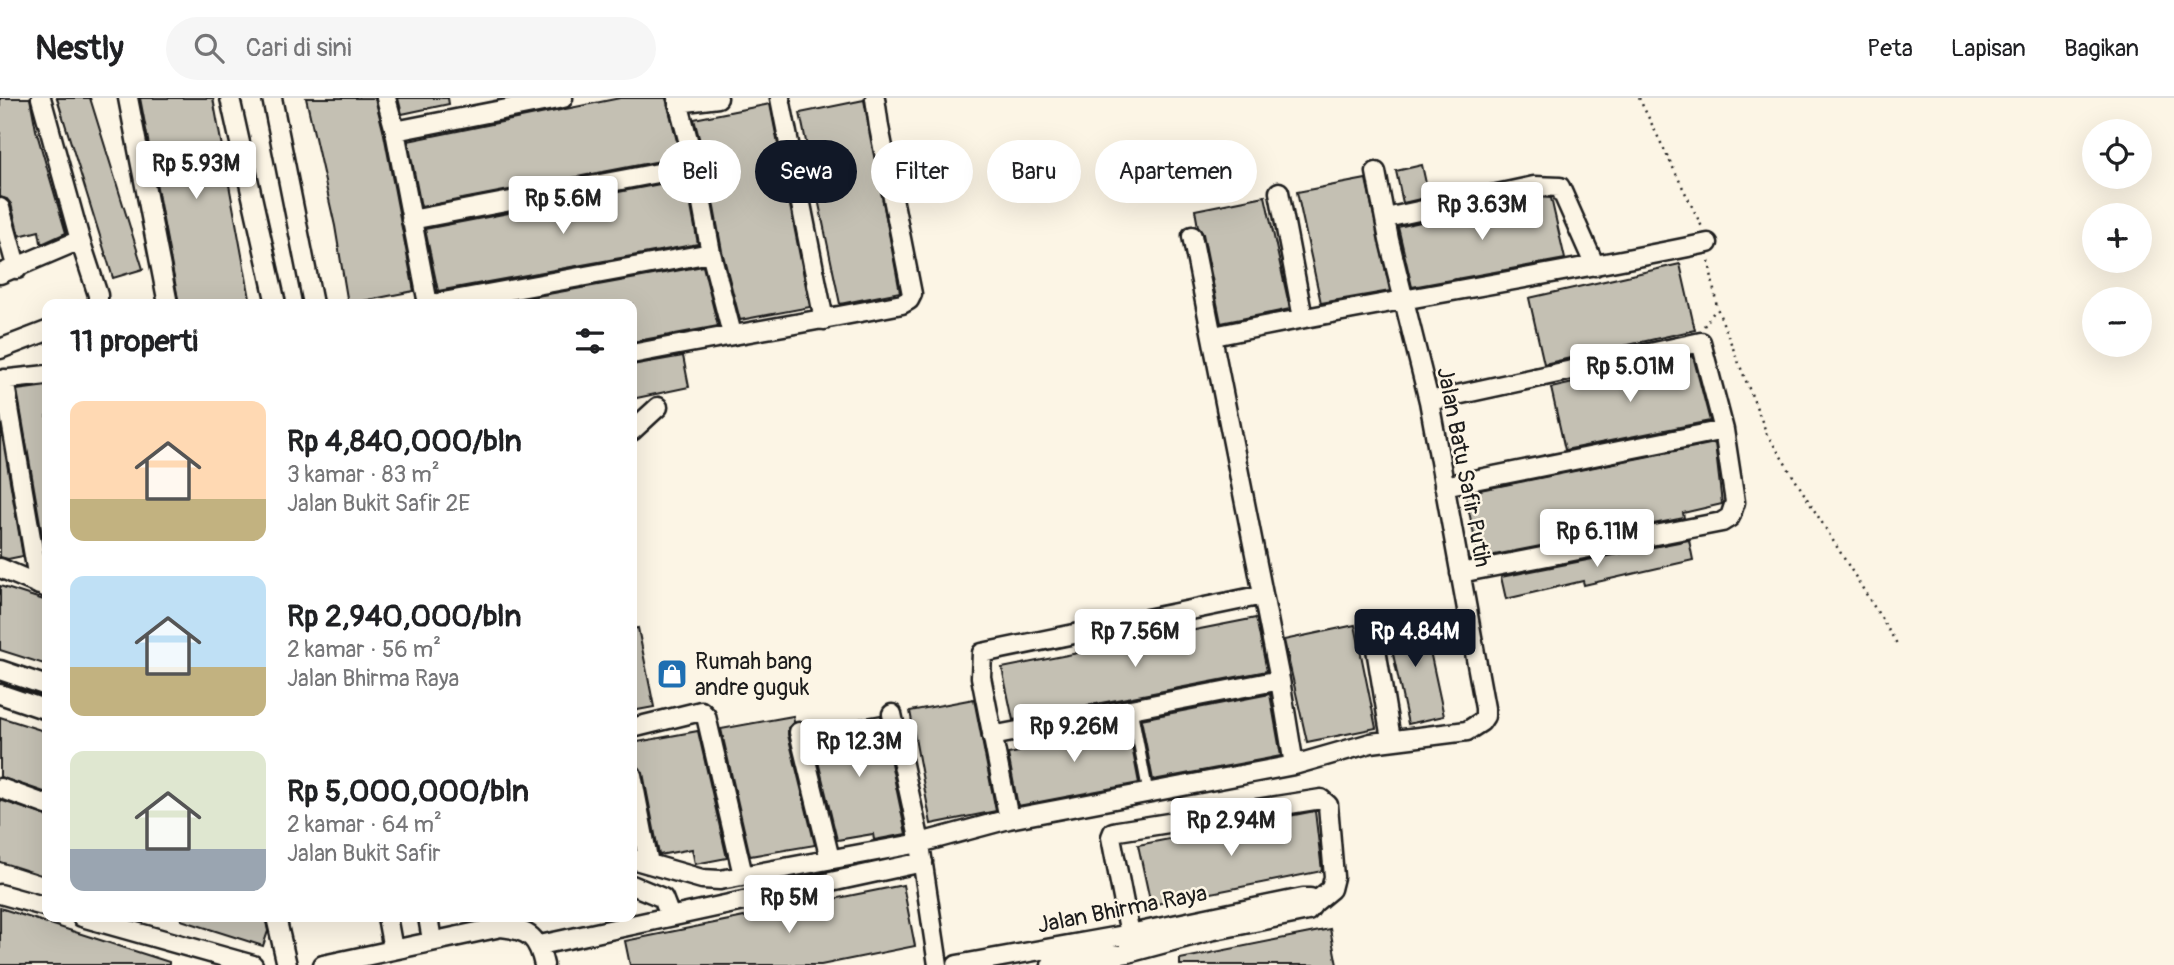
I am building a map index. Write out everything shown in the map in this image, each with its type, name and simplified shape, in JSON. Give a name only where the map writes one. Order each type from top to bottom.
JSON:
[{"type":"street","points":[[41,98],[98,299]]},
{"type":"street","points":[[128,98],[167,299]]},
{"type":"street","points":[[230,98],[275,299]]},
{"type":"street","points":[[272,98],[312,299]]},
{"type":"street","points":[[386,98],[429,299]]},
{"type":"street","points":[[395,131],[563,98]]},
{"type":"street","points":[[688,140],[678,101],[718,98]]},
{"type":"street","points":[[780,98],[824,320]]},
{"type":"street","points":[[637,353],[732,334],[824,320],[902,304],[909,300],[912,293],[875,98]]},
{"type":"street","name":"Jalan Batu Safir Putih","points":[[1376,172],[1429,401],[1485,716],[1467,731],[1391,739]]},
{"type":"street","points":[[411,220],[658,173]]},
{"type":"street","points":[[1385,218],[1534,186],[1560,187],[1595,266]]},
{"type":"street","points":[[1279,192],[1303,318]]},
{"type":"street","points":[[702,203],[711,253],[732,334]]},
{"type":"street","points":[[0,208],[8,272],[80,240]]},
{"type":"street","points":[[1192,236],[1214,336],[1294,765]]},
{"type":"street","points":[[1214,336],[1708,243]]},
{"type":"street","points":[[458,299],[711,253]]},
{"type":"street","points":[[0,349],[42,333]]},
{"type":"street","points":[[1429,401],[1701,342],[1724,430],[1735,502],[1730,517],[1721,522],[1460,573]]},
{"type":"street","points":[[42,375],[2,379],[42,582]]},
{"type":"street","points":[[637,427],[659,407]]},
{"type":"street","points":[[1444,486],[1724,430]]},
{"type":"street","points":[[0,569],[42,587]]},
{"type":"street","points":[[1009,818],[981,677],[982,653],[1263,595]]},
{"type":"street","points":[[540,945],[670,916],[921,853],[1009,818],[1294,765],[1391,739],[1373,631]]},
{"type":"street","points":[[0,670],[42,684]]},
{"type":"street","points":[[992,736],[1280,680]]},
{"type":"street","points":[[0,694],[42,708]]},
{"type":"street","points":[[637,727],[701,711],[706,716],[743,875]]},
{"type":"street","points":[[891,714],[921,853],[938,965]]},
{"type":"street","points":[[799,732],[830,859]]},
{"type":"street","points":[[0,788],[42,803]]},
{"type":"street","points":[[1127,959],[1130,934],[1112,843],[1113,832],[1321,799],[1328,806],[1334,877],[1331,889],[1314,903]]},
{"type":"street","points":[[637,810],[646,874],[667,904],[670,916]]},
{"type":"street","points":[[646,874],[711,881],[830,859],[921,853]]},
{"type":"street","points":[[0,894],[42,906]]},
{"type":"street","name":"Jalan Bhirma Raya","points":[[957,965],[1130,934],[1303,898],[1310,898],[1314,903],[1308,911],[1210,932],[1127,959],[1051,965]]},
{"type":"street","points":[[100,922],[253,965]]},
{"type":"street","points":[[277,922],[286,965]]},
{"type":"street","points":[[388,922],[393,949]]},
{"type":"street","points":[[429,922],[432,940]]},
{"type":"street","points":[[323,965],[501,927],[526,932],[540,945],[544,965]]},
{"type":"lane","points":[[1132,709],[1147,793]]},
{"type":"path","points":[[1639,98],[1686,191],[1708,243],[1710,275],[1717,308],[1767,434],[1899,647]]},
{"type":"path","points":[[1701,342],[1701,330],[1717,308]]},
{"type":"building","points":[[0,98],[30,98],[36,130],[66,233],[44,243],[41,243],[39,231],[19,236],[11,204],[0,197]]},
{"type":"building","points":[[57,98],[90,98],[143,269],[113,278]]},
{"type":"building","points":[[140,98],[213,98],[250,299],[178,299]]},
{"type":"building","points":[[306,98],[375,98],[414,291],[373,299],[347,299],[335,226]]},
{"type":"building","points":[[398,98],[448,98],[449,104],[402,114]]},
{"type":"building","points":[[620,98],[666,98],[677,140],[658,140],[658,161],[421,207],[408,141]]},
{"type":"building","points":[[864,100],[872,140],[871,203],[883,203],[900,292],[840,304],[819,203],[857,203],[857,140],[806,140],[800,113]]},
{"type":"building","points":[[770,104],[777,140],[755,140],[755,203],[790,203],[810,307],[740,320],[722,251],[713,203],[741,203],[741,140],[700,140],[694,119]]},
{"type":"building","points":[[1422,165],[1429,197],[1403,203],[1396,171]]},
{"type":"building","points":[[1366,179],[1390,291],[1321,303],[1297,192]]},
{"type":"building","points":[[658,184],[658,203],[690,203],[698,244],[438,291],[425,229]]},
{"type":"building","points":[[1265,196],[1290,309],[1221,323],[1203,234],[1198,227],[1195,210],[1230,203],[1257,203],[1257,198]]},
{"type":"building","points":[[1535,197],[1551,198],[1565,259],[1412,287],[1398,227]]},
{"type":"building","points":[[1680,264],[1695,330],[1544,364],[1529,298]]},
{"type":"building","points":[[703,266],[718,326],[637,341],[637,299],[521,299]]},
{"type":"building","points":[[683,356],[689,387],[637,398],[637,364]]},
{"type":"building","points":[[1693,356],[1710,421],[1565,450],[1551,388]]},
{"type":"building","points":[[42,387],[42,535],[17,390]]},
{"type":"building","points":[[0,423],[23,556],[8,559],[0,557]]},
{"type":"building","points":[[1715,443],[1722,504],[1683,513],[1684,518],[1479,558],[1465,493]]},
{"type":"building","points":[[1689,540],[1693,560],[1584,585],[1583,581],[1506,599],[1501,577]]},
{"type":"building","points":[[0,586],[42,599],[42,663],[0,650]]},
{"type":"building","points":[[1422,614],[1444,716],[1408,724],[1386,621]]},
{"type":"building","points":[[1256,618],[1267,671],[1013,720],[1002,668]]},
{"type":"building","points":[[1355,625],[1376,728],[1307,742],[1284,640]]},
{"type":"building","points":[[637,628],[654,707],[637,710]]},
{"type":"building","points":[[1270,694],[1281,756],[1153,780],[1141,719]]},
{"type":"building","points":[[974,699],[996,811],[931,824],[910,711]]},
{"type":"building","points":[[881,715],[906,834],[874,840],[873,834],[837,840],[810,728]]},
{"type":"building","points":[[793,716],[794,722],[788,728],[788,735],[815,845],[750,856],[721,729]]},
{"type":"building","points":[[0,717],[42,730],[42,791],[0,777]]},
{"type":"building","points":[[1127,721],[1139,783],[1018,806],[1008,754],[1019,752],[1017,743]]},
{"type":"building","points":[[698,731],[727,858],[695,864],[692,849],[659,855],[643,773],[637,766],[637,742]]},
{"type":"building","points":[[0,800],[42,814],[42,875],[0,862]]},
{"type":"building","points":[[1315,811],[1322,871],[1151,905],[1138,845]]},
{"type":"building","points":[[903,885],[915,946],[821,965],[630,965],[625,941]]},
{"type":"building","points":[[0,908],[169,962],[169,965],[0,965]]},
{"type":"building","points":[[187,922],[266,922],[268,931],[263,946]]},
{"type":"building","points":[[1330,929],[1337,965],[1180,965],[1180,959]]},
{"type":"place","name":"Rumah bang andre guguk","points":[[672,674]]}]
